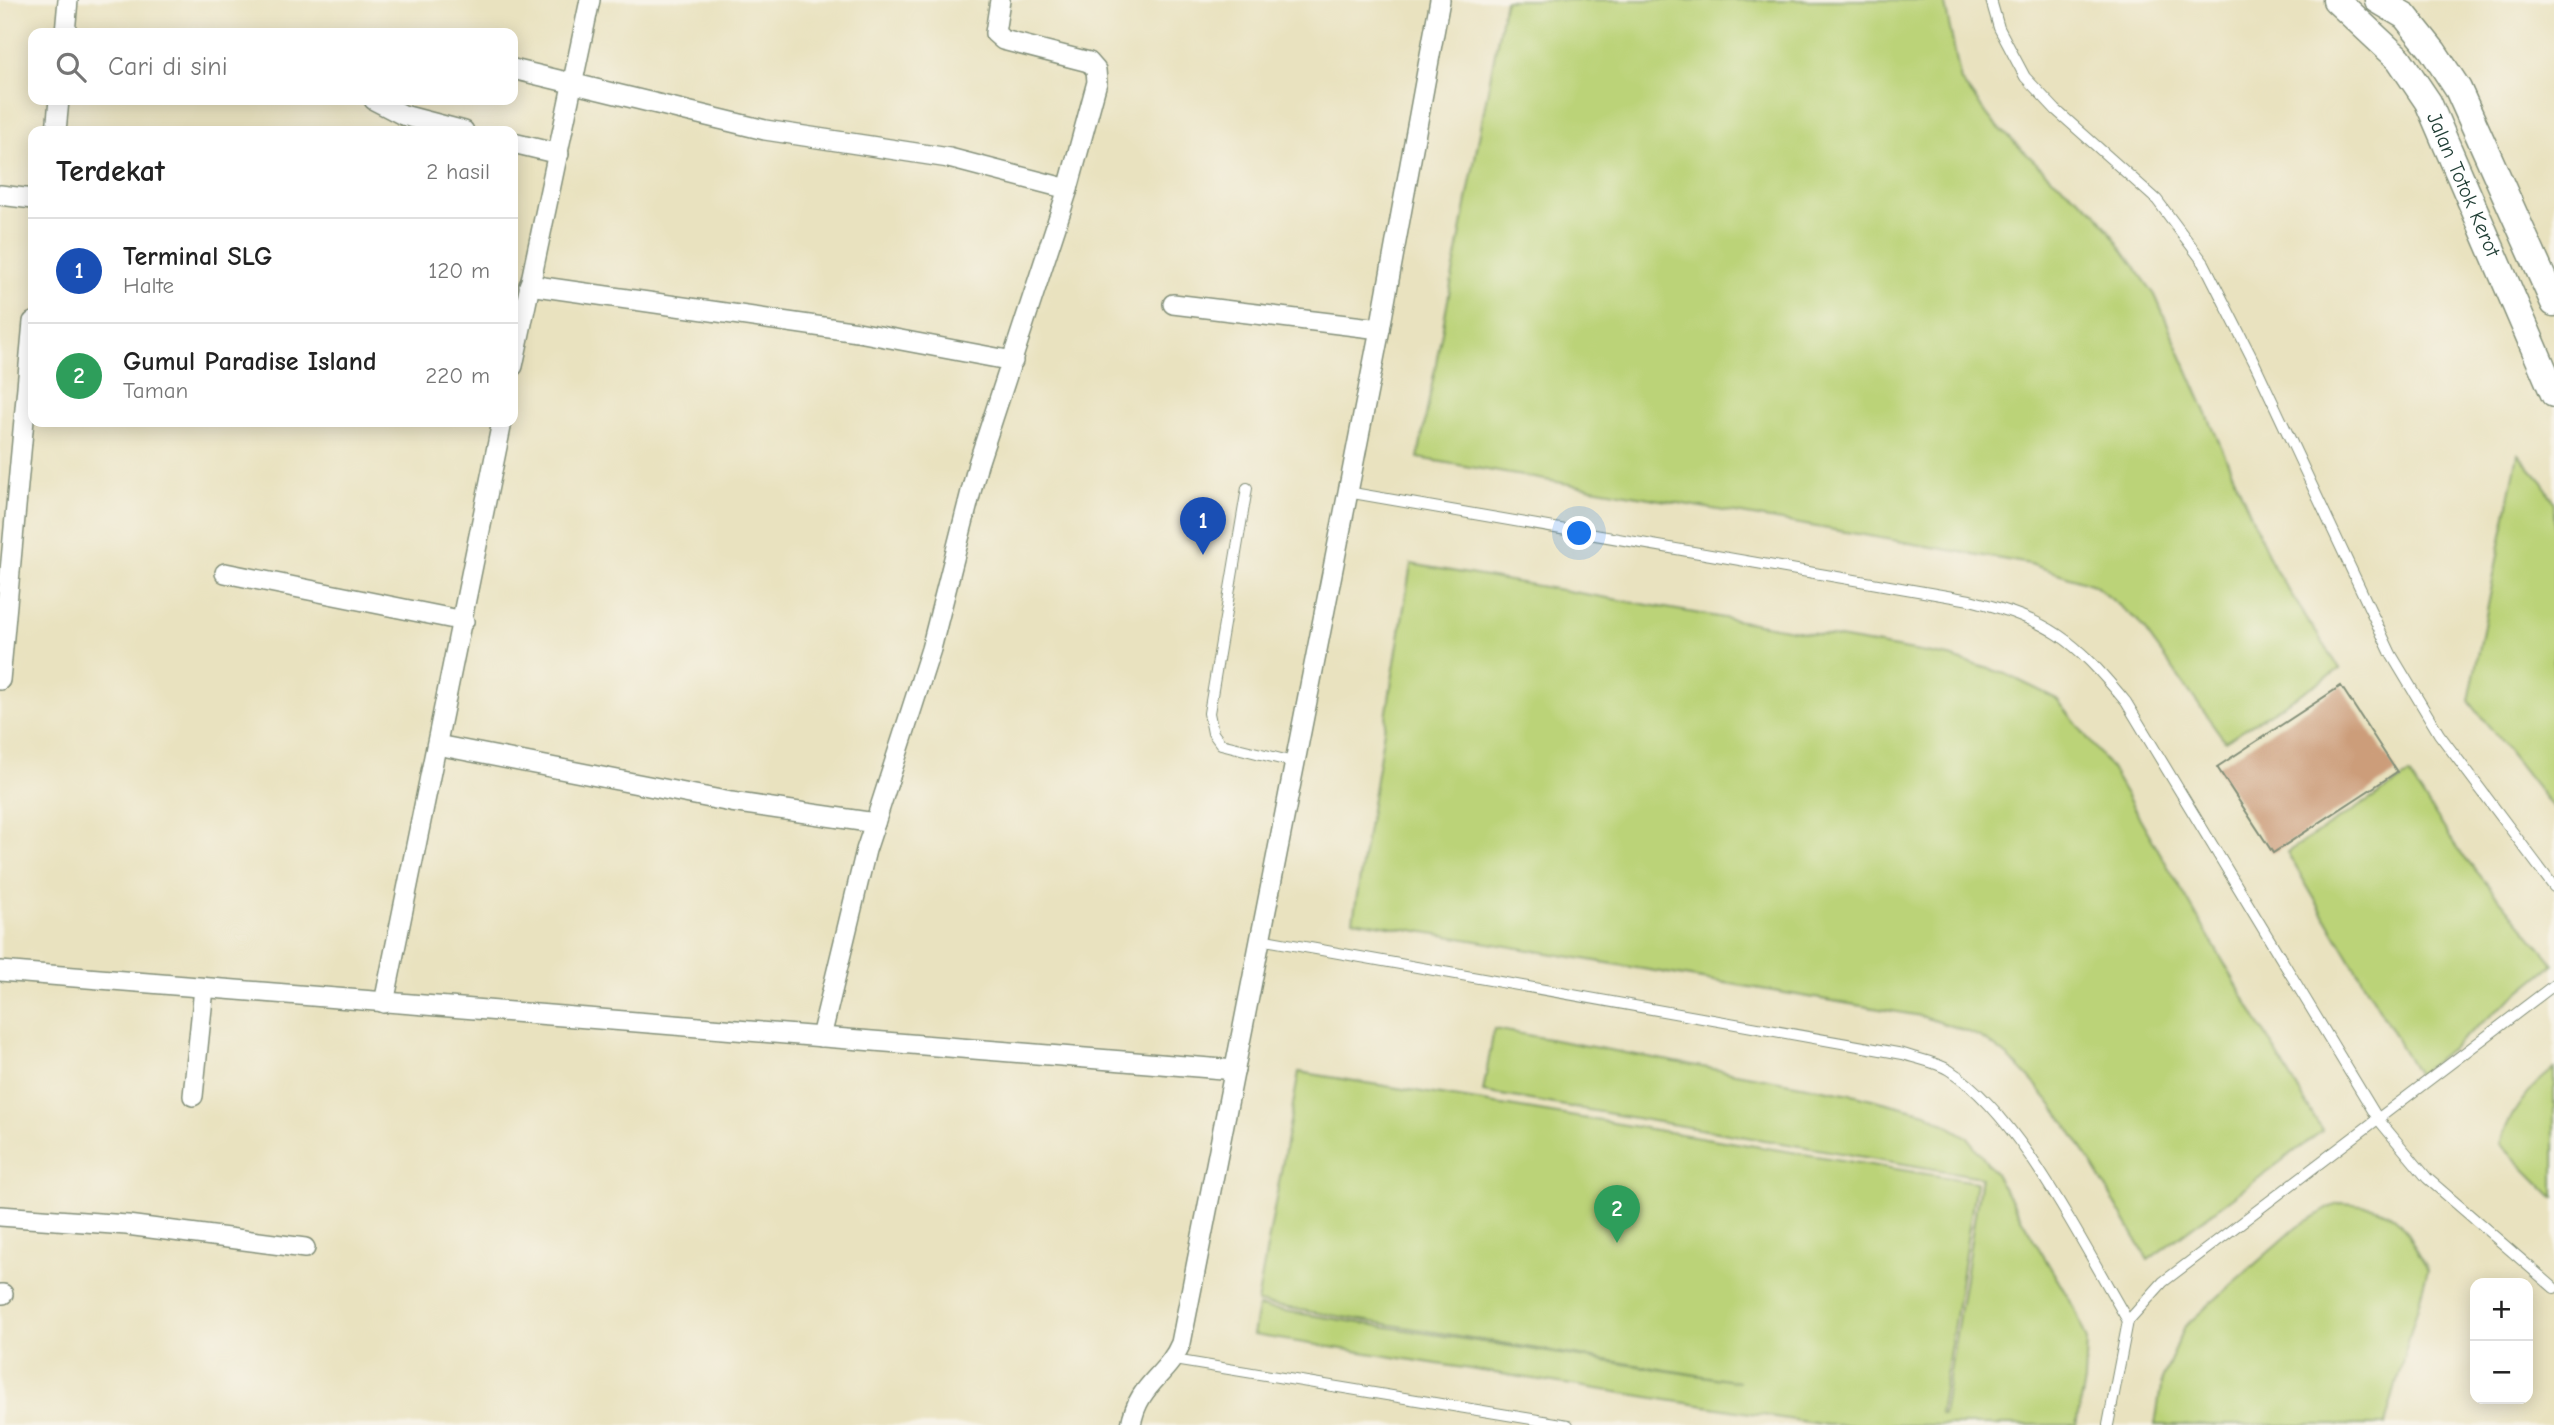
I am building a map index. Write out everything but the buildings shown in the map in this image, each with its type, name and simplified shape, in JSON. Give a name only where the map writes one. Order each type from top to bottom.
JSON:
[{"type":"main road","name":"Jalan Totok Kerot","points":[[2336,0],[2399,59],[2428,102],[2554,394]]},
{"type":"main road","name":"Jalan Totok Kerot","points":[[2378,0],[2405,16],[2458,89],[2554,303]]},
{"type":"street","points":[[65,28],[68,0]]},
{"type":"street","points":[[518,339],[590,0]]},
{"type":"street","points":[[821,1037],[866,850],[931,649],[978,464],[1068,189],[1097,82],[1096,70],[1089,62],[1003,40],[995,33],[1000,0]]},
{"type":"street","points":[[1131,1425],[1142,1392],[1174,1360],[1181,1343],[1380,329],[1440,0]]},
{"type":"street","points":[[518,70],[765,130],[873,144],[949,158],[1068,189]]},
{"type":"street","points":[[56,126],[59,105]]},
{"type":"street","points":[[384,105],[403,115],[445,126]]},
{"type":"street","points":[[518,144],[559,154]]},
{"type":"street","points":[[0,195],[28,198]]},
{"type":"street","points":[[528,285],[858,331],[1013,361]]},
{"type":"street","points":[[1173,304],[1380,329]]},
{"type":"street","points":[[0,680],[28,376]]},
{"type":"street","points":[[384,1003],[464,621],[501,427]]},
{"type":"street","points":[[225,573],[464,621]]},
{"type":"street","points":[[438,745],[731,802],[875,823]]},
{"type":"street","points":[[0,971],[1235,1070]]},
{"type":"street","points":[[193,1096],[204,988]]},
{"type":"street","points":[[0,1216],[127,1225],[305,1248]]},
{"type":"lane","points":[[1992,0],[1999,28],[2025,77],[2056,110],[2157,200],[2204,263],[2255,362],[2391,654],[2439,734],[2554,887]]},
{"type":"lane","points":[[1247,488],[1209,713],[1213,733],[1221,744],[1293,762]]},
{"type":"lane","points":[[1348,492],[1970,600],[2015,612],[2059,632],[2092,661],[2126,702],[2378,1119],[2427,1178],[2554,1288]]},
{"type":"lane","points":[[1260,939],[1903,1054],[1947,1069],[1981,1096],[2022,1144],[2128,1321]]},
{"type":"lane","points":[[2108,1425],[2128,1321],[2163,1282],[2554,985]]},
{"type":"lane","points":[[1174,1360],[1568,1425]]},
{"type":"green space","points":[[1505,0],[1944,0],[1961,81],[1993,122],[2052,178],[2095,211],[2155,295],[2274,568],[2340,669],[2225,741],[2138,621],[2094,585],[2030,564],[1418,458]]},
{"type":"green space","points":[[2518,454],[2543,482],[2554,503],[2554,809],[2469,701]]},
{"type":"green space","points":[[1411,564],[1949,657],[2006,674],[2057,699],[2110,767],[2322,1131],[2148,1260],[2098,1174],[2059,1115],[2015,1064],[1991,1044],[1975,1035],[1921,1016],[1353,920]]},
{"type":"green space","points":[[2409,775],[2457,848],[2554,964],[2418,1075],[2287,852]]},
{"type":"green space","points":[[1494,1029],[1856,1095],[1926,1113],[1967,1137],[1994,1172],[2075,1309],[2087,1340],[2085,1382],[2076,1425],[1826,1425],[1253,1335],[1258,1307],[1740,1382],[1257,1303],[1299,1072],[1976,1182],[1940,1414],[1943,1415],[1981,1177],[1483,1092]]},
{"type":"green space","points":[[2554,1069],[2554,1198],[2500,1144],[2508,1122],[2521,1102]]},
{"type":"green space","points":[[2338,1203],[2374,1208],[2395,1218],[2428,1269],[2385,1425],[2155,1425],[2162,1380],[2185,1326],[2298,1226]]},
{"type":"place","name":"Terminal SLG","points":[[1203,555]]},
{"type":"place","name":"Gumul Paradise Island","points":[[1617,1243]]}]
